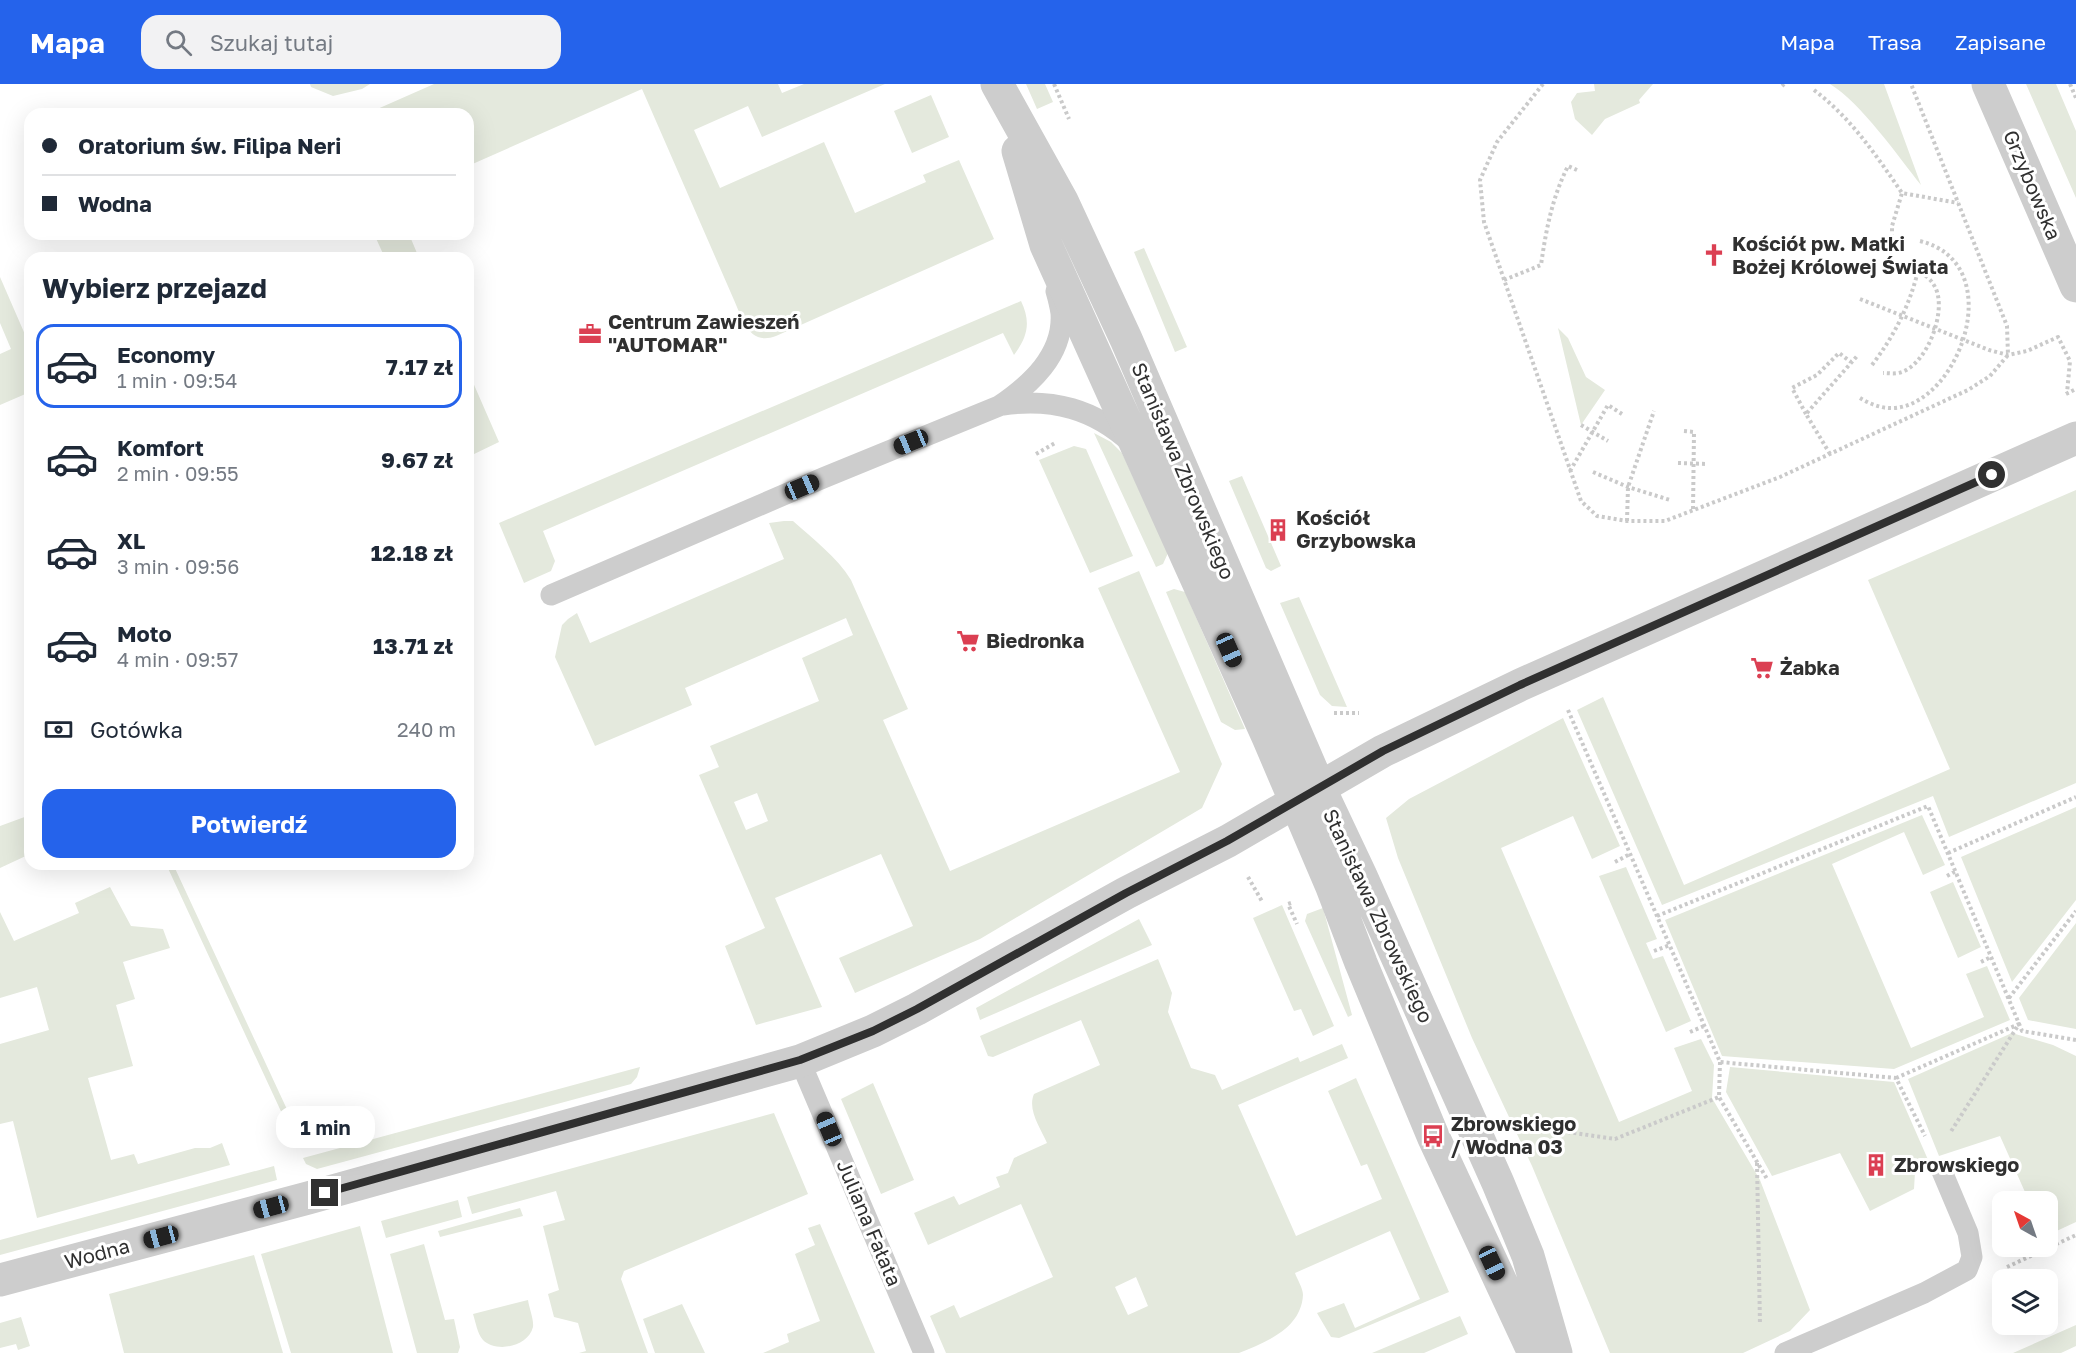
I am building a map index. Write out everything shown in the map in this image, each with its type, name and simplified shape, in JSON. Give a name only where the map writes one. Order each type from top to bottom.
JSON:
[{"type":"street","name":"Grzybowska","points":[[1988,84],[2076,286]]},
{"type":"street","name":"Stanisława Zbrowskiego","points":[[999,89],[1046,244],[1268,737],[1361,876],[1498,1183],[1528,1256],[1556,1353]]},
{"type":"street","name":"Stanisława Zbrowskiego","points":[[999,89],[1062,201],[1126,339],[1307,794],[1332,887],[1361,963],[1433,1136],[1533,1353]]},
{"type":"street","name":"Wodna","points":[[0,1280],[549,1132],[800,1060],[873,1031],[1126,893],[1227,841],[1383,751],[1520,685],[2076,438]]},
{"type":"lane","points":[[999,406],[1037,376],[1050,356],[1059,335],[1061,314],[1046,244]]},
{"type":"lane","points":[[551,595],[823,478],[999,406],[1024,402],[1049,403],[1083,412],[1114,428],[1140,451]]},
{"type":"lane","name":"Juliana Fałata","points":[[800,1060],[924,1353]]},
{"type":"lane","points":[[1785,1353],[1923,1293],[1967,1270],[1972,1257],[1968,1233],[1938,1163]]},
{"type":"path","points":[[1543,84],[1497,142],[1480,180],[1484,222],[1581,501],[1597,516],[1627,521],[1665,521],[1780,477],[1968,390],[1990,376],[2008,355],[2007,326],[1911,84]]},
{"type":"path","points":[[2070,84],[2076,98]]},
{"type":"path","points":[[1814,90],[1829,101],[1853,125],[1902,193],[1959,203]]},
{"type":"path","points":[[1504,280],[1541,265],[1552,206],[1559,184],[1568,166],[1577,170]]},
{"type":"path","points":[[1889,267],[1892,252],[1892,226],[1902,193]]},
{"type":"path","points":[[1860,398],[1883,407],[1894,408],[1910,404],[1938,382],[1950,367],[1963,340],[1970,305],[1963,276],[1955,261],[1946,252],[1920,241]]},
{"type":"path","points":[[1872,365],[1890,342],[1904,316],[1918,271],[1927,276],[1936,288],[1938,311],[1936,328],[1922,355],[1911,366],[1899,373],[1883,373]]},
{"type":"path","points":[[1860,299],[1989,350],[2008,355],[2027,351],[2058,337],[2070,361],[2066,393],[2076,389]]},
{"type":"path","points":[[1830,454],[1792,388],[1817,375],[1839,353],[1851,362]]},
{"type":"path","points":[[1806,414],[1858,354]]},
{"type":"path","points":[[1569,471],[1608,405],[1622,414]]},
{"type":"path","points":[[1627,521],[1628,487],[1654,411]]},
{"type":"path","points":[[1581,425],[1608,441]]},
{"type":"path","points":[[1684,431],[1694,432],[1693,511]]},
{"type":"path","points":[[1678,463],[1708,464]]},
{"type":"path","points":[[1593,472],[1628,487],[1670,500]]},
{"type":"path","points":[[1565,702],[1720,1062],[1719,1097],[1767,1179]]},
{"type":"path","points":[[1332,713],[1364,712]]},
{"type":"path","points":[[1948,853],[2076,797]]},
{"type":"path","points":[[1658,916],[1928,806],[2022,1031],[2076,1040]]},
{"type":"path","points":[[1615,862],[1630,854]]},
{"type":"path","points":[[1947,876],[1956,871]]},
{"type":"path","points":[[2009,999],[2076,911]]},
{"type":"path","points":[[1654,951],[1670,945]]},
{"type":"path","points":[[1981,962],[1991,957]]},
{"type":"path","points":[[1720,1062],[1896,1078],[2019,1024]]},
{"type":"path","points":[[1938,1163],[2019,1024]]},
{"type":"path","points":[[1690,1032],[1704,1026]]},
{"type":"path","points":[[1896,1078],[1938,1163]]},
{"type":"path","points":[[1513,1124],[1615,1139],[1719,1097]]},
{"type":"path","points":[[1757,1163],[1760,1329]]},
{"type":"shaded area","points":[[310,84],[370,84],[362,89],[333,96],[311,87]]},
{"type":"shaded area","points":[[434,84],[778,84],[782,93],[804,84],[885,84],[762,137],[748,106],[694,130],[720,188],[824,142],[855,213],[926,182],[923,175],[959,160],[994,239],[776,336],[759,337],[753,334],[744,323],[642,89],[474,163],[474,108],[380,108]]},
{"type":"shaded area","points":[[1026,84],[1045,84],[1053,102],[1037,109]]},
{"type":"shaded area","points":[[1594,84],[1653,84],[1639,100],[1640,103],[1605,119],[1592,135],[1575,119],[1571,102],[1577,93],[1595,91]]},
{"type":"shaded area","points":[[1830,84],[1884,84],[1921,185],[1866,116]]},
{"type":"shaded area","points":[[2026,84],[2056,84],[2076,131],[2076,198]]},
{"type":"shaded area","points":[[931,95],[949,137],[912,153],[894,111]]},
{"type":"shaded area","points":[[377,240],[412,240],[416,252],[382,252]]},
{"type":"shaded area","points":[[1144,248],[1187,347],[1175,352],[1134,252]]},
{"type":"shaded area","points":[[0,277],[24,332],[24,395],[0,405],[0,354],[11,349],[0,323]]},
{"type":"shaded area","points":[[1021,301],[1027,322],[1025,335],[1014,355],[1003,333],[543,531],[555,561],[551,571],[524,583],[499,523]]},
{"type":"shaded area","points":[[1558,328],[1568,338],[1586,377],[1605,390],[1581,425]]},
{"type":"shaded area","points":[[474,385],[499,442],[474,454]]},
{"type":"shaded area","points":[[1094,433],[1111,442],[1122,453],[1168,553],[1163,564],[1156,567]]},
{"type":"shaded area","points":[[1074,446],[1086,449],[1133,556],[1090,573],[1039,460]]},
{"type":"shaded area","points":[[1242,476],[1281,566],[1271,571],[1266,568],[1229,481]]},
{"type":"shaded area","points":[[2076,490],[2076,783],[1949,837],[1933,796],[1662,905],[1577,710],[1603,697],[1684,885],[1950,769],[1868,580]]},
{"type":"shaded area","points":[[793,521],[832,556],[851,580],[908,709],[883,720],[950,871],[1180,772],[1098,588],[1139,571],[1222,764],[1202,808],[980,939],[855,993],[839,958],[913,926],[881,854],[775,898],[822,1007],[756,1025],[725,946],[765,928],[699,775],[719,767],[710,746],[819,701],[802,658],[853,635],[846,618],[685,688],[692,705],[595,746],[555,657],[562,625],[577,613],[590,643],[784,559],[769,523]],"holes":[[[757,793],[768,821],[746,830],[734,802]]]},
{"type":"shaded area","points":[[1174,589],[1185,592],[1245,729],[1235,730],[1221,722],[1166,592]]},
{"type":"shaded area","points":[[1299,597],[1347,707],[1332,706],[1320,695],[1280,603]]},
{"type":"shaded area","points":[[1563,718],[1620,846],[1592,859],[1573,816],[1501,848],[1619,1122],[1692,1091],[1674,1048],[1701,1039],[1714,1065],[1712,1098],[1760,1180],[1810,1310],[1790,1331],[1743,1353],[1610,1353],[1532,1166],[1472,1038],[1398,858],[1386,818],[1409,799]]},
{"type":"shaded area","points":[[2076,807],[2076,900],[2012,982],[1961,857]]},
{"type":"shaded area","points":[[1922,815],[1945,865],[1923,875],[1904,832],[1832,864],[1911,1048],[1984,1017],[1966,974],[1987,966],[2010,1020],[1894,1069],[1722,1056],[1665,920]]},
{"type":"shaded area","points":[[24,817],[24,857],[0,868],[0,826]]},
{"type":"shaded area","points":[[1626,867],[1657,939],[1646,943],[1653,959],[1663,956],[1691,1021],[1666,1032],[1599,876]]},
{"type":"shaded area","points":[[169,870],[176,870],[304,1146],[298,1148]]},
{"type":"shaded area","points":[[1953,882],[1981,947],[1958,958],[1930,892]]},
{"type":"shaded area","points":[[110,887],[131,926],[163,929],[170,948],[123,962],[135,999],[116,1005],[133,1066],[88,1078],[111,1160],[134,1154],[138,1164],[195,1148],[210,1148],[222,1143],[230,1165],[37,1218],[13,1121],[0,1124],[0,1044],[49,1030],[37,987],[0,998],[0,912],[14,941],[79,913],[75,903]]},
{"type":"shaded area","points":[[1282,905],[1334,1026],[1313,1036],[1301,1009],[1294,1011],[1253,918]]},
{"type":"shaded area","points":[[1323,908],[1352,1015],[1348,1017],[1305,921],[1307,914]]},
{"type":"shaded area","points":[[1139,919],[1152,945],[980,1020],[976,1008]]},
{"type":"shaded area","points":[[2076,923],[2076,1029],[2028,1020],[2019,998]]},
{"type":"shaded area","points":[[1158,959],[1172,993],[1168,1012],[1191,1068],[1215,1075],[1222,1090],[1298,1057],[1300,1062],[1342,1044],[1348,1058],[1238,1105],[1296,1236],[1382,1199],[1367,1164],[1361,1166],[1328,1091],[1356,1078],[1449,1292],[1339,1338],[1331,1337],[1317,1313],[1344,1303],[1355,1328],[1420,1299],[1390,1231],[1295,1273],[1303,1295],[1296,1317],[1271,1339],[1239,1353],[946,1353],[930,1316],[954,1305],[960,1318],[1053,1277],[1021,1204],[928,1245],[914,1213],[954,1196],[959,1205],[1000,1187],[996,1177],[1008,1173],[1014,1158],[1047,1143],[1033,1113],[1034,1094],[1100,1065],[1081,1020],[993,1057],[988,1056],[980,1036]],"holes":[[[1136,1277],[1148,1306],[1128,1315],[1115,1287]]]},
{"type":"shaded area","points":[[2012,1033],[2053,1045],[2076,1056],[2076,1222],[2058,1230],[2058,1191],[2025,1191],[2000,1136],[1939,1156],[1908,1079]]},
{"type":"shaded area","points":[[640,1067],[637,1077],[631,1084],[317,1169],[306,1164],[303,1158]]},
{"type":"shaded area","points":[[1730,1067],[1894,1082],[1929,1162],[1915,1172],[1914,1189],[1870,1211],[1840,1153],[1772,1176],[1726,1092]]},
{"type":"shaded area","points":[[873,1083],[914,1180],[881,1194],[841,1099]]},
{"type":"shaded area","points":[[774,1113],[808,1194],[624,1271],[621,1279],[648,1353],[579,1353],[586,1351],[578,1323],[554,1317],[548,1294],[559,1290],[543,1226],[565,1220],[556,1191],[472,1214],[467,1197]]},
{"type":"shaded area","points":[[274,1166],[277,1180],[0,1255],[0,1240]]},
{"type":"shaded area","points":[[458,1200],[462,1217],[386,1238],[381,1221]]},
{"type":"shaded area","points":[[520,1208],[523,1216],[440,1237],[438,1231]]},
{"type":"shaded area","points":[[820,1224],[875,1353],[763,1353],[789,1342],[787,1334],[820,1321],[795,1254],[815,1245],[808,1228]]},
{"type":"shaded area","points":[[360,1226],[393,1353],[291,1353],[261,1254]]},
{"type":"shaded area","points":[[424,1244],[445,1320],[454,1319],[460,1347],[458,1353],[417,1353],[390,1254]]},
{"type":"shaded area","points":[[254,1255],[283,1353],[124,1353],[109,1294]]},
{"type":"shaded area","points":[[528,1300],[533,1327],[525,1339],[503,1347],[483,1340],[473,1314]]},
{"type":"shaded area","points":[[682,1304],[705,1353],[655,1353],[643,1319]]},
{"type":"shaded area","points":[[1460,1316],[1468,1334],[1424,1353],[1372,1353]]},
{"type":"shaded area","points":[[21,1317],[30,1346],[18,1350],[16,1344],[0,1348],[0,1323]]},
{"type":"shaded area","points":[[2076,1325],[2076,1346],[2061,1353],[2013,1353],[2058,1335]]},
{"type":"place","name":"Kościół pw. Matki Bożej Królowej Świata","points":[[1714,255]]},
{"type":"place","name":"Centrum Zawieszeń \"AUTOMAR\"","points":[[590,334]]},
{"type":"place","name":"Kościół Grzybowska","points":[[1278,530]]},
{"type":"place","name":"Biedronka","points":[[968,641]]},
{"type":"place","name":"Żabka","points":[[1762,668]]},
{"type":"place","name":"Zbrowskiego / Wodna 03","points":[[1433,1136]]},
{"type":"place","name":"Zbrowskiego","points":[[1876,1165]]},
{"type":"route","points":[[325,1193],[800,1060],[873,1031],[1126,893],[1227,841],[1383,751],[1520,685],[1992,475]]}]
